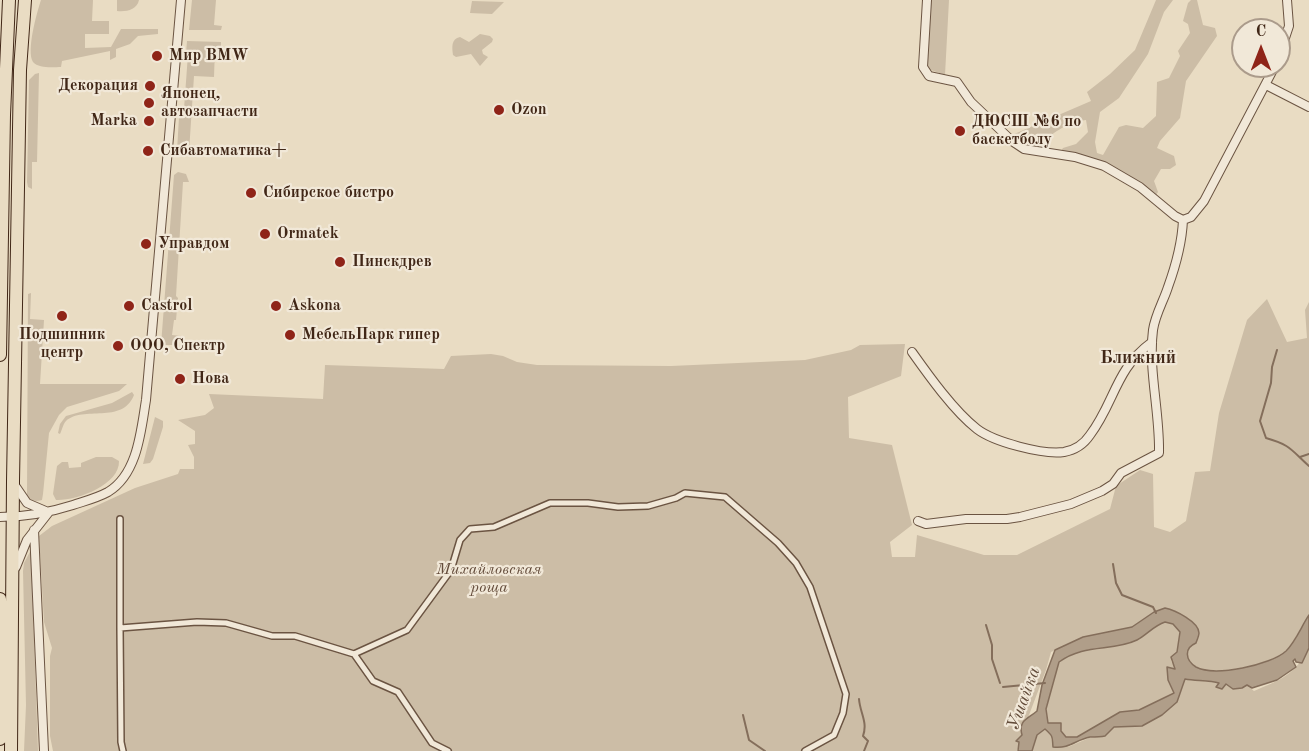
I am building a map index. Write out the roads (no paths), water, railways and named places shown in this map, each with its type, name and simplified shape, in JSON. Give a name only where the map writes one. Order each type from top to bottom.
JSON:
[{"type":"main road","points":[[0,355],[3,114],[9,0]]},
{"type":"main road","points":[[0,739],[7,611],[13,577],[6,517],[12,481],[21,48],[25,0]]},
{"type":"main road","points":[[21,48],[31,0]]},
{"type":"main road","points":[[0,65],[3,114]]},
{"type":"main road","points":[[0,599],[7,611],[11,751]]},
{"type":"street","points":[[6,517],[36,516],[95,498],[114,488],[129,468],[140,437],[147,392],[181,0]]},
{"type":"street","points":[[927,0],[923,67],[929,76],[957,82],[970,102],[1012,141],[1024,149],[1074,156],[1104,166],[1135,184],[1183,220],[1191,217],[1204,201],[1269,78]]},
{"type":"street","points":[[1287,0],[1288,18]]},
{"type":"street","points":[[1266,85],[1309,107]]},
{"type":"street","points":[[918,521],[926,524],[966,519],[1020,518],[1071,504],[1102,491],[1113,484],[1121,473],[1159,453],[1160,427],[1152,354],[1153,328],[1169,285],[1182,238],[1183,220]]},
{"type":"street","points":[[912,352],[937,385],[979,430],[1016,445],[1052,453],[1066,452],[1081,446],[1102,417],[1116,383],[1131,361],[1152,342]]},
{"type":"street","points":[[12,481],[27,503],[49,512]]},
{"type":"street","points":[[354,654],[406,630],[451,570],[460,540],[470,529],[494,527],[550,503],[588,503],[618,507],[648,506],[685,493],[725,496],[778,543],[796,563],[810,587],[846,694],[843,713],[834,735],[805,751]]},
{"type":"street","points":[[13,577],[20,555],[34,530],[49,512]]},
{"type":"street","points":[[120,519],[121,742],[123,751]]},
{"type":"street","points":[[34,530],[44,751]]},
{"type":"street","points":[[120,628],[197,622],[226,623],[272,636],[295,636],[354,654],[373,681],[398,692],[432,743],[448,751]]},
{"type":"waterway","points":[[1277,350],[1272,367],[1271,383],[1260,421],[1266,438],[1286,446],[1309,466]]},
{"type":"waterway","points":[[1300,457],[1309,454]]},
{"type":"waterway","points":[[1113,564],[1116,583],[1122,595],[1153,607],[1156,613]]},
{"type":"waterway","points":[[986,625],[992,645],[992,659],[1000,683]]},
{"type":"waterway","name":"Ушайка","points":[[1003,687],[1045,683]]},
{"type":"waterway","points":[[859,699],[864,722],[863,736],[868,741],[864,751]]},
{"type":"waterway","points":[[743,715],[749,740],[765,751]]},
{"type":"place","name":"Мир BMW","points":[[157,56]]},
{"type":"place","name":"Декорация","points":[[150,86]]},
{"type":"place","name":"Японец, автозапчасти","points":[[149,103]]},
{"type":"place","name":"Ozon","points":[[499,110]]},
{"type":"place","name":"Marka","points":[[149,121]]},
{"type":"place","name":"ДЮСШ №6 по баскетболу","points":[[960,131]]},
{"type":"place","name":"Сибавтоматика+","points":[[148,151]]},
{"type":"place","name":"Сибирское бистро","points":[[251,193]]},
{"type":"place","name":"Ormatek","points":[[265,234]]},
{"type":"place","name":"Управдом","points":[[146,244]]},
{"type":"place","name":"Пинскдрев","points":[[340,262]]},
{"type":"place","name":"Castrol","points":[[129,306]]},
{"type":"place","name":"Askona","points":[[276,306]]},
{"type":"place","name":"Подшипник центр","points":[[62,316]]},
{"type":"place","name":"МебельПарк гипер","points":[[290,335]]},
{"type":"place","name":"ООО, Спектр","points":[[118,346]]},
{"type":"place","name":"Нова","points":[[180,379]]},
{"type":"district","name":"Ближний","points":[[1138,358]]},
{"type":"park label","name":"Михайловская роща","points":[[489,579]]}]
